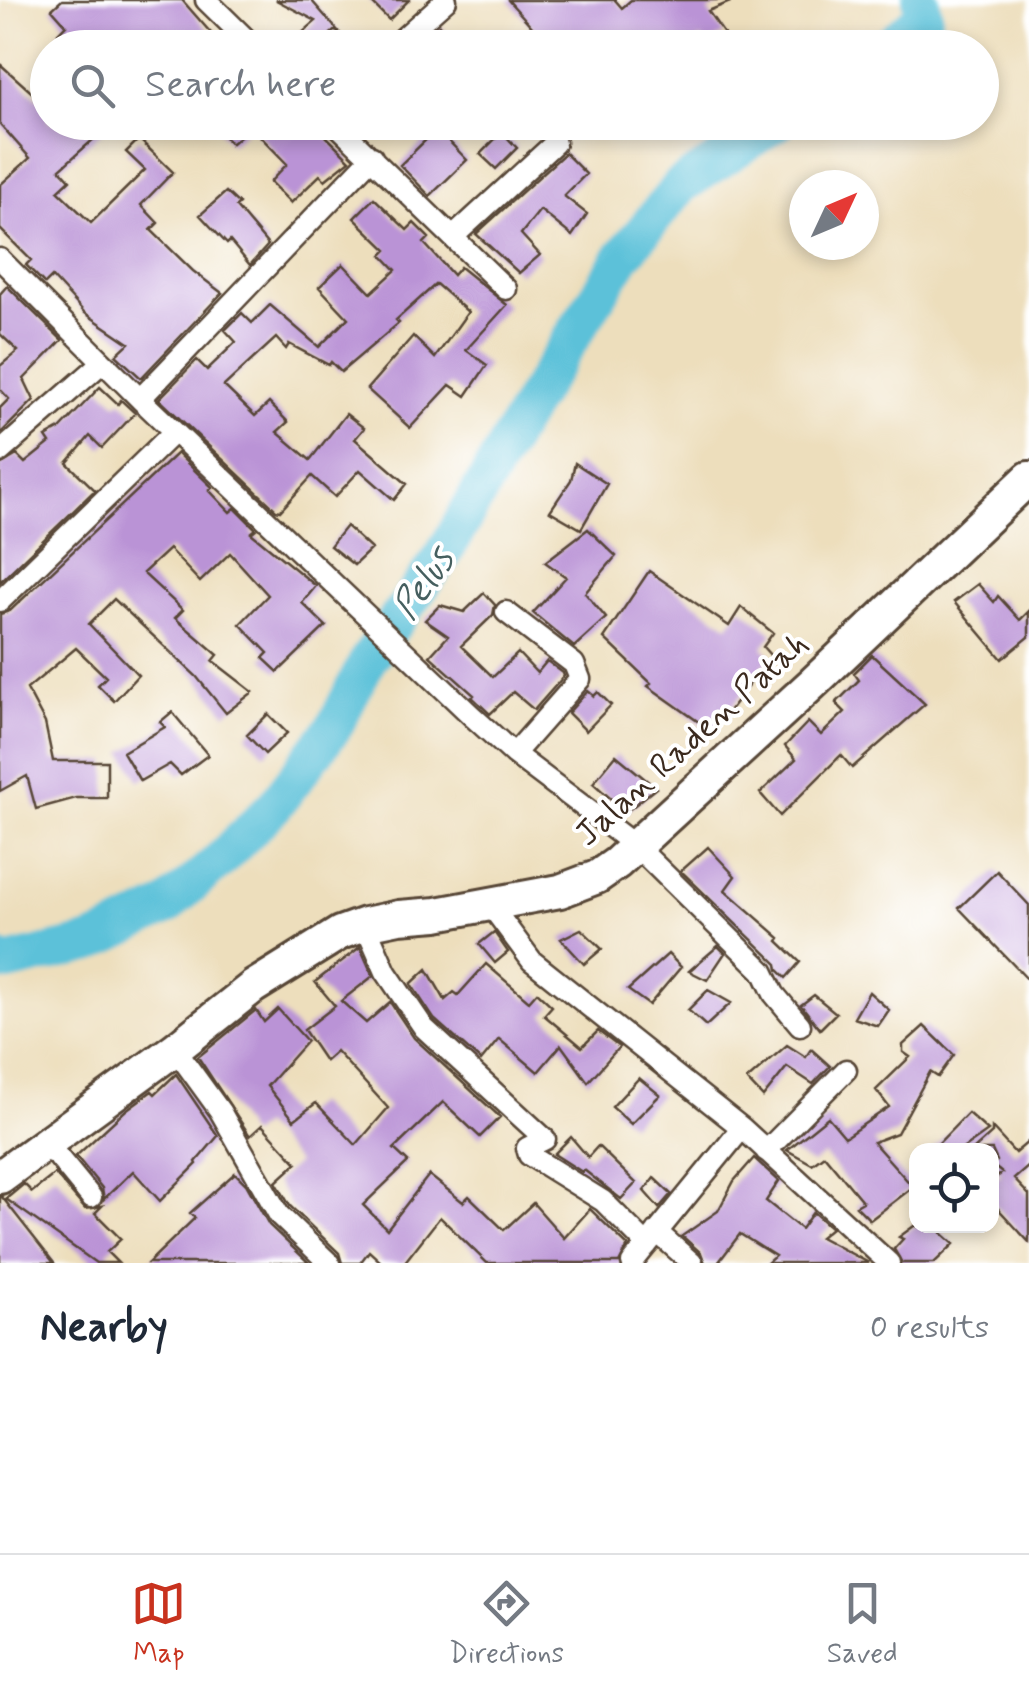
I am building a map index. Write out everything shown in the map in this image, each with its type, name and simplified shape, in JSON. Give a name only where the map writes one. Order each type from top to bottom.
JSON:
[{"type":"main road","name":"Jalan Raden Patah","points":[[0,1177],[268,977],[313,948],[365,924],[560,891],[597,877],[637,846],[1029,478]]},
{"type":"street","points":[[206,0],[237,30]]},
{"type":"street","points":[[412,30],[446,0]]},
{"type":"street","points":[[354,140],[506,289]]},
{"type":"street","points":[[454,236],[555,142]]},
{"type":"street","points":[[140,399],[372,157]]},
{"type":"street","points":[[0,258],[174,432],[514,754],[637,846],[762,971],[774,994],[800,1024]]},
{"type":"street","points":[[0,452],[104,362]]},
{"type":"street","points":[[0,601],[174,432]]},
{"type":"street","points":[[506,612],[574,664],[580,679],[514,754]]},
{"type":"street","points":[[490,903],[532,962],[742,1128],[889,1263]]},
{"type":"street","points":[[365,924],[386,972],[424,1028],[545,1139],[527,1148],[529,1155],[692,1263]]},
{"type":"street","points":[[175,1049],[220,1110],[280,1215],[329,1263]]},
{"type":"street","points":[[766,1151],[846,1070]]},
{"type":"street","points":[[632,1263],[742,1128]]},
{"type":"street","points":[[46,1142],[90,1197]]},
{"type":"building","points":[[62,0],[182,0],[208,30],[61,30],[66,25],[52,9]]},
{"type":"building","points":[[276,0],[311,0],[337,30],[306,30],[316,21]]},
{"type":"building","points":[[369,0],[409,0],[389,20]]},
{"type":"building","points":[[508,0],[615,0],[622,8],[631,0],[735,0],[708,11],[721,30],[535,30]]},
{"type":"building","points":[[0,64],[30,91],[30,140],[93,140],[60,169],[70,180],[58,191],[91,223],[145,170],[126,152],[138,140],[173,172],[141,205],[158,223],[151,230],[222,293],[141,378],[116,355],[129,343],[85,313],[52,277],[45,284],[26,265],[31,260],[0,229],[0,185],[30,158],[0,124]]},
{"type":"building","points":[[264,140],[330,140],[350,160],[325,180],[320,175],[291,203],[270,182],[287,164]]},
{"type":"building","points":[[426,140],[448,140],[467,160],[430,196],[400,165]]},
{"type":"building","points":[[494,140],[510,140],[517,148],[496,169],[480,154]]},
{"type":"building","points":[[565,153],[586,174],[564,196],[587,214],[572,236],[540,210],[521,234],[540,255],[519,273],[476,234]]},
{"type":"building","points":[[226,192],[268,245],[250,265],[200,215]]},
{"type":"building","points":[[374,198],[407,230],[414,223],[429,238],[424,243],[453,275],[460,267],[507,305],[466,350],[487,365],[466,396],[450,385],[410,428],[367,389],[413,336],[435,358],[468,312],[436,284],[396,320],[399,323],[341,372],[331,362],[329,365],[289,344],[286,349],[276,338],[224,386],[255,416],[269,403],[288,422],[277,432],[310,460],[346,414],[364,428],[355,439],[407,484],[394,500],[360,470],[335,497],[312,476],[280,511],[276,510],[159,399],[197,360],[207,370],[236,342],[225,330],[242,313],[252,323],[270,305],[319,347],[348,318],[319,287],[343,264],[371,293],[396,270],[382,255],[387,250],[354,218]]},
{"type":"building","points":[[7,286],[62,340],[24,379],[34,400],[0,434],[0,408],[9,399],[0,389],[0,366],[18,351],[0,334],[0,294]]},
{"type":"building","points":[[100,387],[135,413],[102,448],[90,436],[67,463],[95,490],[0,582],[0,465],[17,455],[25,463],[50,443],[46,437],[60,429]]},
{"type":"building","points":[[177,453],[212,487],[209,490],[230,512],[235,508],[256,529],[251,533],[316,586],[302,603],[326,626],[278,672],[263,658],[268,653],[240,624],[268,595],[230,553],[200,582],[169,549],[143,573],[183,610],[175,618],[218,655],[213,661],[253,692],[226,713],[196,676],[114,599],[89,624],[138,675],[114,701],[98,685],[106,677],[76,648],[27,689],[45,723],[53,761],[107,761],[107,798],[76,798],[36,809],[27,776],[0,791],[0,614],[10,611]]},
{"type":"building","points":[[575,463],[607,484],[581,529],[550,511],[571,480]]},
{"type":"building","points":[[346,526],[371,549],[354,565],[330,546]]},
{"type":"building","points":[[588,529],[616,556],[585,593],[606,618],[574,647],[533,613],[566,577],[545,562]]},
{"type":"building","points":[[649,571],[729,626],[741,607],[773,633],[763,647],[771,656],[713,732],[648,686],[651,683],[604,638]]},
{"type":"building","points":[[978,584],[994,602],[998,596],[1020,620],[1029,611],[1029,637],[1002,659],[954,602]]},
{"type":"building","points":[[484,593],[495,605],[493,615],[461,646],[493,677],[518,653],[537,673],[547,661],[563,673],[534,710],[513,692],[490,714],[430,656],[448,636],[425,620],[440,605],[464,612]]},
{"type":"building","points":[[872,655],[925,704],[852,768],[841,755],[780,816],[760,793],[796,759],[785,746],[808,722],[821,735],[845,712],[836,703],[859,680],[854,673]]},
{"type":"building","points":[[588,691],[594,696],[598,692],[611,705],[586,731],[568,713]]},
{"type":"building","points":[[172,712],[208,755],[181,775],[170,764],[140,781],[123,752],[165,727],[160,722]]},
{"type":"building","points":[[268,714],[287,733],[265,754],[247,735]]},
{"type":"building","points":[[616,755],[656,788],[626,812],[593,783]]},
{"type":"building","points":[[708,847],[735,876],[725,890],[780,938],[778,941],[800,962],[786,978],[777,964],[681,871]]},
{"type":"building","points":[[997,871],[1029,905],[1029,981],[959,908]]},
{"type":"building","points":[[581,929],[602,949],[584,964],[561,939]]},
{"type":"building","points":[[494,932],[508,952],[495,963],[479,944]]},
{"type":"building","points":[[718,946],[725,953],[707,980],[689,971]]},
{"type":"building","points":[[360,947],[373,976],[341,1001],[366,1023],[390,1002],[414,1038],[500,1117],[480,1137],[443,1102],[394,1149],[408,1162],[363,1205],[387,1229],[429,1175],[463,1202],[469,1196],[504,1230],[533,1203],[564,1238],[590,1209],[628,1246],[619,1263],[487,1263],[440,1217],[404,1263],[382,1263],[369,1251],[360,1263],[342,1263],[339,1253],[290,1206],[276,1182],[297,1163],[262,1125],[250,1136],[198,1057],[256,1010],[264,1022],[278,1009],[307,1041],[267,1086],[294,1120],[316,1103],[356,1145],[388,1108],[336,1051],[325,1061],[304,1030],[335,1006],[315,982]]},
{"type":"building","points":[[668,954],[681,967],[649,1005],[628,990]]},
{"type":"building","points":[[486,964],[529,1001],[537,992],[552,1006],[544,1015],[582,1047],[598,1031],[619,1047],[588,1082],[561,1045],[538,1072],[499,1039],[481,1061],[434,1019],[411,984],[427,969],[445,1000],[454,992],[458,995]]},
{"type":"building","points":[[708,990],[731,1003],[706,1026],[688,1010]]},
{"type":"building","points":[[869,992],[889,1010],[878,1026],[854,1018]]},
{"type":"building","points":[[814,995],[836,1013],[820,1029],[801,1005]]},
{"type":"building","points":[[924,1026],[954,1055],[938,1077],[930,1072],[897,1133],[873,1142],[909,1182],[909,1190],[870,1220],[856,1206],[863,1202],[824,1155],[812,1164],[787,1150],[828,1117],[845,1137],[889,1107],[876,1090],[910,1057],[903,1052],[903,1045]]},
{"type":"building","points":[[787,1045],[806,1057],[811,1049],[830,1066],[813,1084],[787,1067],[763,1097],[747,1080]]},
{"type":"building","points":[[176,1074],[218,1136],[160,1201],[133,1171],[104,1199],[102,1188],[76,1156],[126,1110],[152,1091],[155,1094]]},
{"type":"building","points":[[639,1078],[660,1095],[631,1124],[612,1107]]},
{"type":"building","points":[[968,1113],[988,1131],[971,1143],[939,1143]]},
{"type":"building","points":[[992,1128],[1015,1153],[1029,1141],[1029,1166],[1014,1179],[1029,1195],[1029,1242],[999,1210],[999,1143],[981,1143]]},
{"type":"building","points":[[571,1137],[588,1157],[598,1146],[636,1183],[621,1199],[584,1170],[554,1154]]},
{"type":"building","points":[[754,1158],[779,1181],[766,1201],[801,1229],[813,1212],[831,1228],[820,1237],[869,1263],[767,1263],[775,1256],[740,1234],[718,1263],[705,1263],[701,1253],[682,1236],[718,1211],[734,1181]]},
{"type":"building","points":[[235,1173],[246,1184],[269,1225],[309,1263],[148,1263],[195,1218],[190,1213]]},
{"type":"building","points":[[55,1174],[85,1209],[102,1206],[95,1213],[121,1239],[107,1252],[118,1263],[96,1263],[6,1199],[24,1184],[32,1192]]},
{"type":"building","points":[[654,1178],[671,1194],[659,1208],[644,1191]]},
{"type":"building","points":[[2,1197],[54,1263],[0,1263]]},
{"type":"building","points":[[909,1230],[909,1233],[942,1233],[954,1244],[934,1263],[902,1263],[894,1249],[903,1239],[899,1237]]},
{"type":"waterway","name":"Pelus","points":[[907,30],[924,15],[921,0]]},
{"type":"waterway","name":"Pelus","points":[[0,960],[8,963],[92,943],[166,907],[275,805],[334,727],[369,658],[443,555],[531,402],[623,256],[680,186],[750,140]]}]
